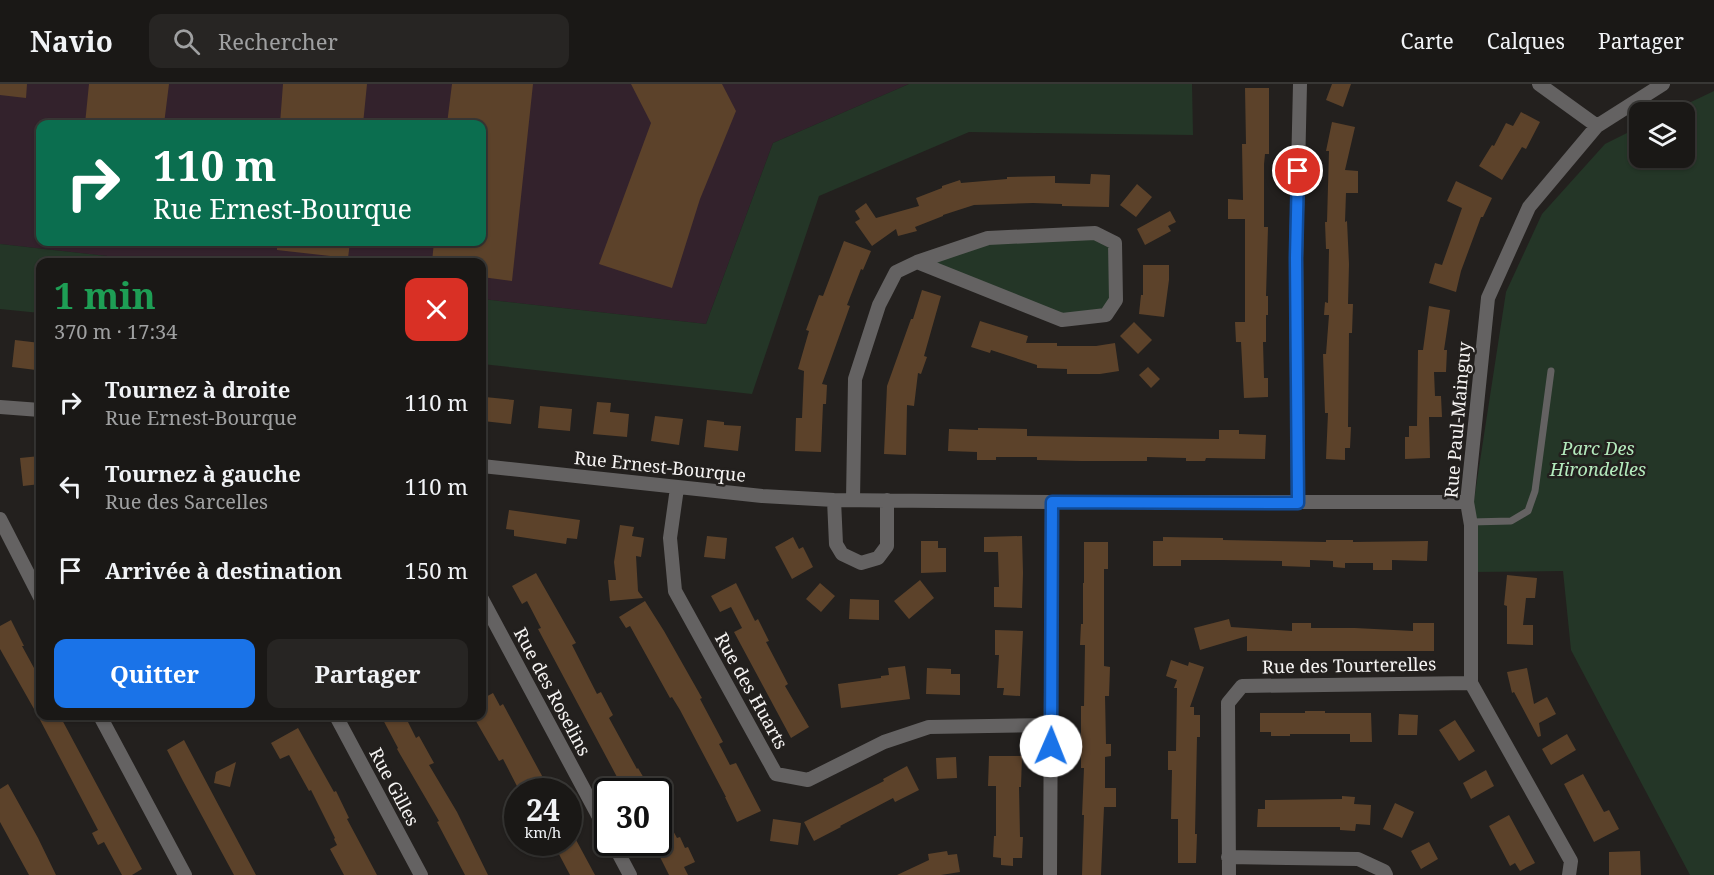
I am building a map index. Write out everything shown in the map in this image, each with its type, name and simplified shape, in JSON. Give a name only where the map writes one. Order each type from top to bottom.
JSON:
[{"type":"street","points":[[1298,503],[1296,258],[1300,84]]},
{"type":"street","points":[[1539,84],[1597,126]]},
{"type":"street","name":"Rue Paul-Mainguy","points":[[1569,875],[1571,861],[1471,683],[1471,522],[1467,502],[1488,298],[1529,207],[1597,126],[1663,84]]},
{"type":"street","points":[[853,500],[855,379],[879,305],[896,272],[917,262],[988,238],[1095,233],[1115,243],[1116,300],[1106,315],[1062,320],[917,262]]},
{"type":"street","points":[[0,407],[36,410]]},
{"type":"street","name":"Rue Ernest-Bourque","points":[[486,466],[677,488],[834,500],[1467,502]]},
{"type":"street","name":"Rue des Huarts","points":[[677,488],[670,538],[675,591],[776,774],[808,780],[884,742],[929,727],[1052,725]]},
{"type":"street","points":[[834,500],[836,544],[842,554],[861,563],[878,558],[887,546],[886,500]]},
{"type":"street","points":[[1050,875],[1052,502]]},
{"type":"street","points":[[0,519],[36,589]]},
{"type":"street","name":"Rue des Roselins","points":[[486,606],[594,808]]},
{"type":"street","name":"Rue des Tourterelles","points":[[1229,875],[1228,703],[1242,686],[1471,683]]},
{"type":"street","points":[[102,720],[185,875]]},
{"type":"street","name":"Rue Gilles","points":[[338,720],[421,875]]},
{"type":"street","points":[[620,856],[630,875]]},
{"type":"street","points":[[1228,857],[1358,859],[1384,871],[1386,875]]},
{"type":"lane","points":[[1471,522],[1511,521],[1528,511],[1535,491],[1551,371]]},
{"type":"shaded area","points":[[0,84],[909,84],[773,143],[706,324],[486,299],[486,258],[124,258],[0,244]]},
{"type":"green space","points":[[909,84],[1192,84],[1193,135],[969,132],[819,196],[752,394],[486,364],[486,299],[706,324],[773,143]]},
{"type":"green space","name":"Parc Des Hirondelles","points":[[1714,91],[1714,875],[1690,875],[1571,650],[1563,571],[1471,572],[1474,500],[1506,292],[1542,214],[1605,144],[1629,132],[1629,168],[1695,168],[1695,102],[1691,102]]},
{"type":"green space","points":[[1095,233],[1115,243],[1116,300],[1106,315],[1062,320],[917,262],[988,238]]},
{"type":"green space","points":[[0,244],[124,258],[36,258],[36,313],[0,309]]},
{"type":"building","points":[[0,84],[27,84],[26,98],[0,95]]},
{"type":"building","points":[[89,84],[169,84],[164,120],[85,120]]},
{"type":"building","points":[[283,84],[367,84],[363,120],[280,120]]},
{"type":"building","points":[[452,84],[533,84],[512,281],[486,278],[486,258],[432,258],[434,246],[486,246],[486,120],[448,120]]},
{"type":"building","points":[[631,84],[722,84],[736,111],[700,199],[672,288],[599,264],[651,123]]},
{"type":"building","points":[[1332,84],[1351,84],[1343,107],[1326,100]]},
{"type":"building","points":[[1245,88],[1269,88],[1269,154],[1265,154],[1264,164],[1264,227],[1268,227],[1266,296],[1268,296],[1268,315],[1266,315],[1266,342],[1263,342],[1264,378],[1268,378],[1268,397],[1244,398],[1241,342],[1236,342],[1235,322],[1245,322],[1245,219],[1228,219],[1228,199],[1243,200],[1242,144],[1246,144]]},
{"type":"building","points":[[1521,112],[1540,122],[1526,149],[1522,147],[1502,180],[1479,166],[1492,145],[1494,146],[1506,123],[1513,126]]},
{"type":"building","points":[[1332,122],[1355,127],[1345,170],[1358,171],[1358,193],[1346,193],[1348,304],[1353,304],[1352,333],[1349,333],[1348,427],[1351,427],[1350,448],[1345,448],[1345,460],[1326,459],[1328,413],[1325,413],[1323,354],[1326,354],[1329,315],[1324,315],[1325,302],[1328,303],[1329,249],[1326,249],[1325,222],[1327,222],[1329,151],[1326,151]]},
{"type":"building","points":[[1091,174],[1110,175],[1109,207],[1033,203],[974,205],[915,227],[917,231],[898,236],[896,229],[872,246],[855,222],[860,219],[855,211],[866,203],[876,218],[919,206],[916,198],[960,180],[961,183],[1007,179],[1007,177],[1055,176],[1055,183],[1090,184]]},
{"type":"building","points":[[1456,181],[1492,198],[1481,217],[1461,271],[1456,292],[1429,283],[1435,263],[1442,265],[1462,208],[1447,201]]},
{"type":"building","points":[[1137,184],[1152,197],[1136,217],[1120,205]]},
{"type":"building","points":[[1170,211],[1176,222],[1168,226],[1171,231],[1145,245],[1137,229]]},
{"type":"building","points":[[844,241],[871,251],[863,270],[861,269],[847,305],[850,306],[822,384],[827,385],[826,404],[823,404],[821,452],[795,451],[796,418],[802,418],[804,371],[798,369],[809,331],[806,330],[819,295],[823,296]]},
{"type":"building","points":[[277,246],[350,246],[348,258],[277,250]]},
{"type":"building","points":[[1143,265],[1169,265],[1164,317],[1139,314],[1141,295],[1143,295]]},
{"type":"building","points":[[922,290],[941,296],[924,356],[927,357],[921,374],[918,373],[914,406],[907,405],[906,455],[884,454],[887,386]]},
{"type":"building","points":[[1429,306],[1450,310],[1444,350],[1447,350],[1446,372],[1434,372],[1435,396],[1441,396],[1442,417],[1429,417],[1430,458],[1405,459],[1405,437],[1409,437],[1409,426],[1417,426],[1418,350],[1423,350]]},
{"type":"building","points":[[980,321],[1028,336],[1026,343],[1096,346],[1115,343],[1119,371],[1100,374],[1067,374],[1067,369],[1037,368],[1037,365],[991,350],[990,353],[971,347]]},
{"type":"building","points":[[1134,322],[1152,340],[1138,354],[1120,336]]},
{"type":"building","points":[[15,340],[36,343],[36,370],[12,367]]},
{"type":"building","points":[[1148,367],[1160,379],[1151,388],[1139,375]]},
{"type":"building","points":[[486,397],[514,400],[511,424],[486,421]]},
{"type":"building","points":[[597,402],[611,403],[610,412],[629,414],[627,437],[593,434]]},
{"type":"building","points":[[540,406],[572,409],[570,431],[538,428]]},
{"type":"building","points":[[655,416],[683,419],[679,445],[651,441]]},
{"type":"building","points":[[707,420],[724,422],[724,425],[741,426],[738,451],[704,447]]},
{"type":"building","points":[[978,428],[1027,429],[1027,436],[1219,439],[1219,430],[1239,430],[1239,434],[1266,435],[1265,459],[1206,458],[1205,461],[1186,461],[1186,458],[1147,457],[1147,461],[1081,461],[1037,460],[1037,457],[996,457],[996,460],[977,460],[977,452],[948,451],[949,429],[978,430]]},
{"type":"building","points":[[36,456],[36,484],[23,486],[20,458]]},
{"type":"building","points":[[509,510],[580,520],[577,539],[567,538],[566,544],[514,536],[514,530],[506,529]]},
{"type":"building","points":[[620,525],[634,527],[632,536],[644,538],[641,557],[636,556],[638,591],[643,598],[610,601],[608,580],[616,580],[614,562]]},
{"type":"building","points":[[707,536],[727,538],[725,559],[704,557]]},
{"type":"building","points":[[1022,536],[1022,608],[994,607],[994,587],[999,587],[998,552],[984,552],[984,537]]},
{"type":"building","points":[[793,537],[799,549],[803,547],[813,567],[792,579],[775,547]]},
{"type":"building","points":[[1163,537],[1326,542],[1326,540],[1428,541],[1427,561],[1392,560],[1392,570],[1373,570],[1373,563],[1345,563],[1345,568],[1333,567],[1333,561],[1310,560],[1310,567],[1282,566],[1282,561],[1222,560],[1181,560],[1181,566],[1153,566],[1153,541],[1163,541]]},
{"type":"building","points":[[921,541],[938,541],[938,548],[946,548],[946,572],[921,573]]},
{"type":"building","points":[[1084,542],[1108,542],[1108,569],[1104,569],[1104,666],[1110,667],[1109,696],[1105,696],[1106,744],[1111,744],[1111,756],[1105,757],[1105,788],[1116,788],[1116,807],[1104,807],[1101,875],[1082,875],[1084,768],[1081,768],[1081,706],[1084,706],[1085,645],[1080,645],[1081,624],[1083,624]]},
{"type":"building","points":[[536,573],[576,643],[572,645],[597,694],[601,692],[613,715],[609,718],[644,778],[618,778],[538,629],[541,628],[527,601],[522,604],[512,586]]},
{"type":"building","points":[[1507,575],[1537,578],[1535,598],[1526,598],[1523,625],[1533,625],[1533,645],[1507,644],[1507,606],[1504,605]]},
{"type":"building","points":[[920,580],[934,598],[909,619],[894,601]]},
{"type":"building","points":[[736,583],[755,621],[758,619],[769,641],[766,642],[788,684],[785,686],[809,727],[791,738],[734,632],[742,628],[731,607],[720,612],[711,596]]},
{"type":"building","points":[[820,583],[835,596],[821,612],[806,599]]},
{"type":"building","points":[[850,599],[879,600],[879,620],[849,619]]},
{"type":"building","points":[[645,601],[702,698],[700,699],[723,742],[719,744],[730,765],[736,763],[761,811],[737,822],[680,710],[672,697],[670,698],[630,626],[626,628],[619,617]]},
{"type":"building","points":[[1229,619],[1231,627],[1292,631],[1292,623],[1311,623],[1311,628],[1413,631],[1413,623],[1434,623],[1434,651],[1247,651],[1247,636],[1200,650],[1194,628]]},
{"type":"building","points":[[11,620],[36,672],[36,712],[0,649],[0,626]]},
{"type":"building","points":[[995,630],[1023,631],[1020,696],[1003,695],[1004,688],[997,688],[999,655],[995,655]]},
{"type":"building","points":[[1171,660],[1188,666],[1189,662],[1204,667],[1190,707],[1194,707],[1194,715],[1200,715],[1200,737],[1197,737],[1196,863],[1178,863],[1178,819],[1171,819],[1172,770],[1168,770],[1168,751],[1176,751],[1177,688],[1174,688],[1177,680],[1166,676]]},
{"type":"building","points":[[905,666],[910,699],[841,708],[838,684],[881,678],[881,676],[889,675],[888,668]]},
{"type":"building","points":[[927,668],[951,669],[951,674],[960,674],[960,695],[926,694]]},
{"type":"building","points":[[1527,668],[1534,704],[1547,697],[1556,714],[1539,723],[1541,736],[1538,737],[1514,692],[1512,693],[1507,672]]},
{"type":"building","points":[[493,693],[500,706],[503,704],[543,778],[513,778],[503,759],[499,761],[475,720],[486,720],[486,697]]},
{"type":"building","points":[[1305,711],[1371,713],[1372,742],[1350,742],[1350,734],[1271,736],[1271,732],[1260,732],[1260,713],[1305,713]]},
{"type":"building","points":[[1399,714],[1418,715],[1417,735],[1398,735]]},
{"type":"building","points":[[40,720],[62,720],[142,869],[132,875],[122,875],[104,842],[98,845],[92,833],[98,830]]},
{"type":"building","points":[[383,720],[407,720],[416,738],[419,736],[434,763],[429,765],[457,812],[488,875],[465,875],[437,822],[439,821]]},
{"type":"building","points":[[1455,720],[1475,751],[1459,761],[1439,730]]},
{"type":"building","points":[[298,728],[334,792],[336,791],[349,818],[347,819],[377,875],[344,875],[330,849],[337,845],[335,838],[311,790],[309,791],[289,755],[280,759],[271,743]]},
{"type":"building","points":[[1567,734],[1576,750],[1551,765],[1542,749]]},
{"type":"building","points":[[184,740],[256,875],[234,875],[183,781],[167,750]]},
{"type":"building","points":[[989,756],[1022,756],[1021,787],[1019,787],[1020,837],[1023,837],[1022,858],[1013,858],[1013,866],[1001,865],[1001,858],[993,857],[994,836],[996,836],[996,786],[988,786]]},
{"type":"building","points":[[956,757],[957,778],[937,779],[936,758]]},
{"type":"building","points":[[236,762],[230,787],[214,783],[216,772]]},
{"type":"building","points":[[907,766],[919,790],[895,802],[893,798],[814,841],[804,822],[884,781],[883,779]]},
{"type":"building","points":[[1486,770],[1494,786],[1471,799],[1463,783]]},
{"type":"building","points":[[1583,774],[1604,812],[1609,810],[1619,829],[1594,842],[1564,784]]},
{"type":"building","points":[[8,784],[56,875],[29,875],[0,822],[0,789]]},
{"type":"building","points":[[1342,796],[1355,797],[1354,804],[1371,805],[1370,825],[1356,824],[1355,831],[1340,830],[1340,827],[1257,827],[1258,809],[1265,809],[1265,800],[1342,799]]},
{"type":"building","points":[[1395,803],[1414,812],[1402,838],[1383,829]]},
{"type":"building","points":[[1509,815],[1535,863],[1520,871],[1515,863],[1510,866],[1489,826]]},
{"type":"building","points":[[773,819],[801,823],[798,845],[770,841]]},
{"type":"building","points":[[672,829],[677,838],[680,837],[685,848],[688,847],[695,862],[684,867],[688,875],[669,875],[660,856],[672,856]]},
{"type":"building","points":[[1429,842],[1438,859],[1421,869],[1411,851]]},
{"type":"building","points":[[582,851],[595,875],[570,875],[560,856],[582,856]]},
{"type":"building","points":[[947,851],[948,855],[957,854],[960,872],[941,875],[897,875],[929,860],[928,854]]},
{"type":"building","points":[[1640,851],[1641,875],[1609,875],[1609,852]]},
{"type":"route","points":[[1051,746],[1052,502],[1298,503],[1296,258],[1298,171]]}]
